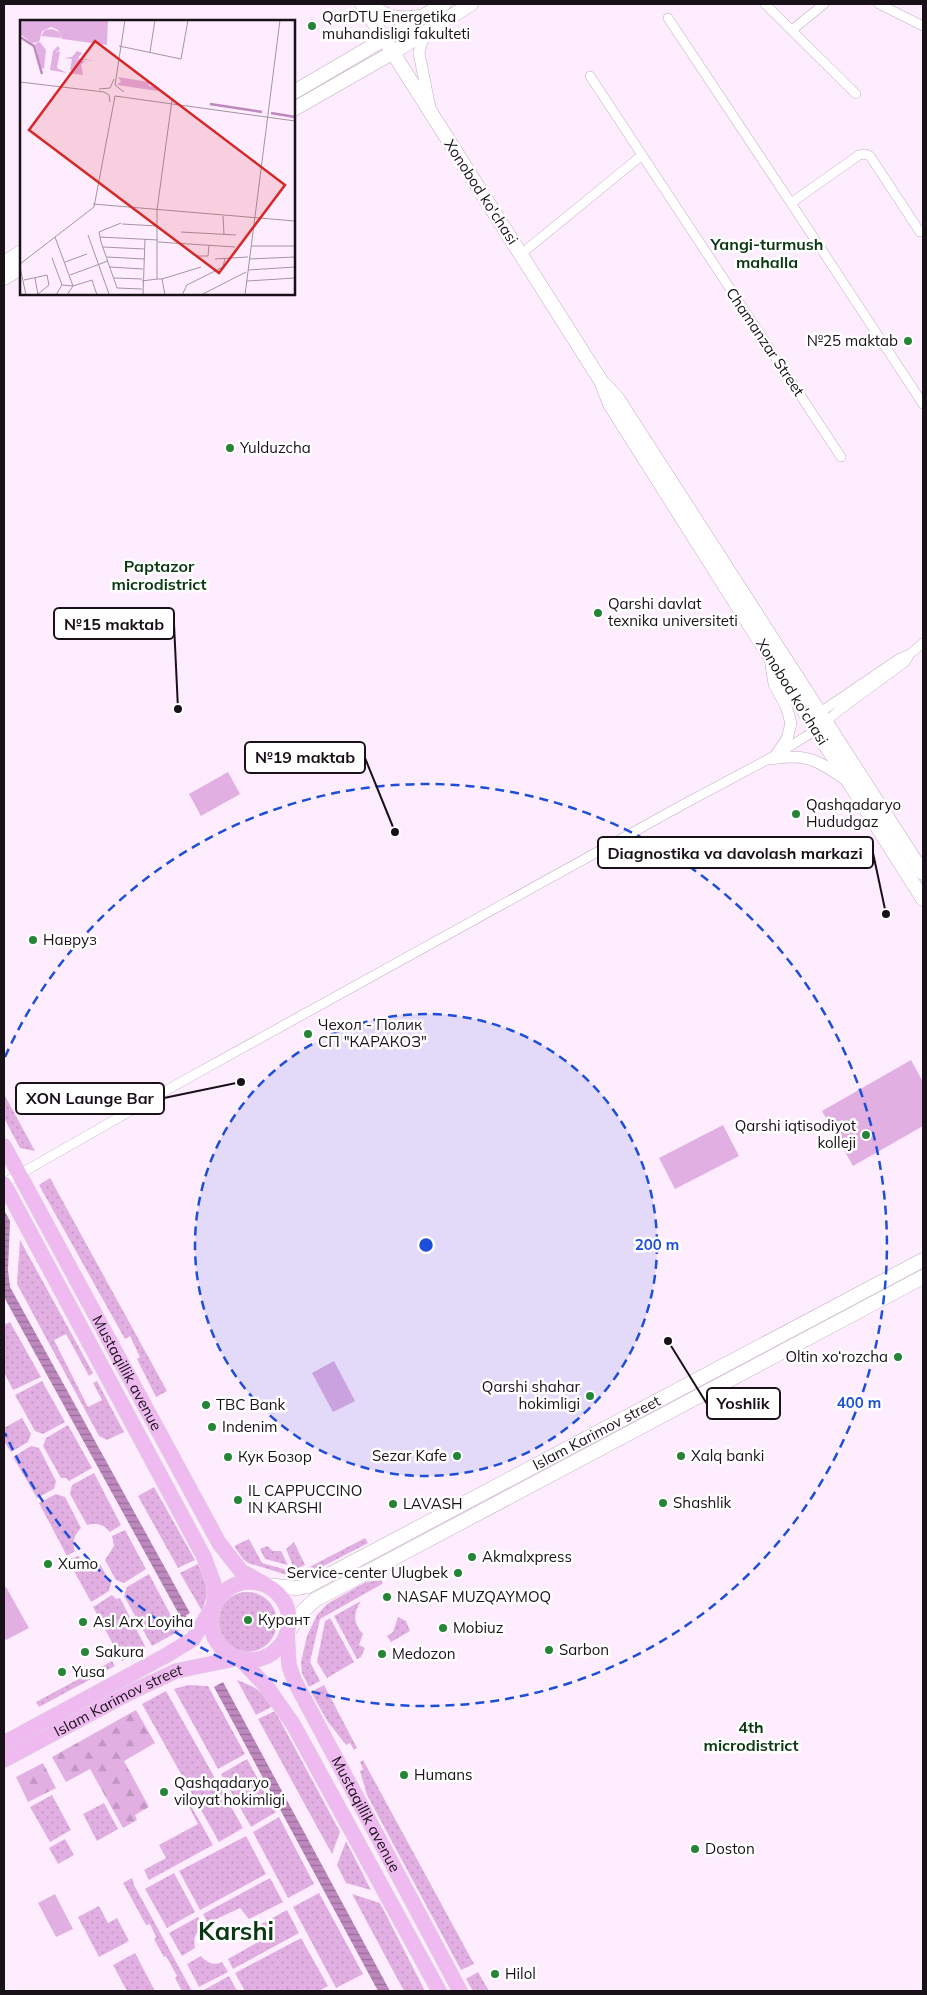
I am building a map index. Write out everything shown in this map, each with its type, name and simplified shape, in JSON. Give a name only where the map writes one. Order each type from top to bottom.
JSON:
[{"type":"main road","name":"Xonobod ko'chasi","points":[[362,4],[601,381],[610,404],[770,657],[818,721],[923,873]]},
{"type":"main road","points":[[295,108],[392,53],[432,20],[444,4]]},
{"type":"main road","points":[[295,91],[384,40],[471,4]]},
{"type":"main road","points":[[4,263],[20,253]]},
{"type":"main road","points":[[4,278],[20,269]]},
{"type":"main road","name":"Xonobod ko'chasi","points":[[601,381],[617,398],[818,721],[850,783],[923,899]]},
{"type":"main road","name":"Mustaqillik avenue","points":[[4,1146],[219,1543],[240,1572],[266,1585]]},
{"type":"main road","points":[[4,1184],[204,1558],[214,1584],[214,1605],[211,1618],[212,1630],[218,1642],[227,1652],[239,1658],[250,1660],[268,1655],[282,1644],[289,1622],[285,1605],[275,1591],[266,1585],[242,1582],[230,1587],[221,1594],[214,1605]]},
{"type":"main road","name":"Islam Karimov street","points":[[266,1585],[296,1588],[308,1586],[923,1260]]},
{"type":"main road","name":"Islam Karimov street","points":[[287,1633],[304,1610],[315,1600],[923,1277]]},
{"type":"main road","name":"Islam Karimov street","points":[[4,1743],[193,1639],[214,1605]]},
{"type":"main road","name":"Mustaqillik avenue","points":[[287,1633],[289,1665],[294,1680],[460,1991]]},
{"type":"main road","name":"Mustaqillik avenue","points":[[239,1658],[267,1687],[293,1724],[439,1991]]},
{"type":"main road","name":"Islam Karimov street","points":[[4,1760],[133,1691],[176,1671],[239,1658]]},
{"type":"street","points":[[372,4],[392,17],[432,20],[419,53],[432,114]]},
{"type":"street","points":[[765,4],[856,94]]},
{"type":"street","points":[[792,30],[824,4]]},
{"type":"street","points":[[879,4],[923,26]]},
{"type":"street","points":[[668,18],[923,404]]},
{"type":"street","name":"Chamanzar Street","points":[[590,76],[841,457]]},
{"type":"street","points":[[791,202],[859,155],[865,154],[870,156],[920,232]]},
{"type":"street","points":[[521,254],[641,156]]},
{"type":"street","points":[[4,1184],[181,1082],[684,804],[773,757],[818,721],[905,662],[910,654],[923,645]]},
{"type":"street","points":[[770,657],[774,684],[786,706],[791,724],[787,740],[773,757]]},
{"type":"street","points":[[773,757],[807,757],[822,763],[850,783]]},
{"type":"green space","points":[[228,772],[240,794],[201,816],[189,794]]},
{"type":"green space","points":[[911,1060],[923,1082],[923,1126],[853,1166],[822,1111]]},
{"type":"green space","points":[[4,1094],[35,1151],[20,1148],[4,1118]]},
{"type":"green space","points":[[723,1125],[739,1156],[675,1189],[659,1158]]},
{"type":"green space","points":[[50,1178],[167,1391],[156,1397],[137,1359],[140,1357],[130,1336],[125,1339],[39,1185]]},
{"type":"green space","points":[[20,1240],[93,1373],[89,1376],[66,1334],[54,1340],[88,1407],[102,1400],[93,1383],[97,1381],[124,1432],[107,1440],[99,1436],[17,1284]]},
{"type":"green space","points":[[10,1322],[41,1377],[13,1390],[4,1372],[4,1325]]},
{"type":"green space","points":[[334,1361],[355,1401],[333,1412],[312,1373]]},
{"type":"green space","points":[[42,1381],[65,1422],[43,1434],[35,1431],[15,1395]]},
{"type":"green space","points":[[22,1418],[31,1434],[28,1442],[11,1452],[4,1441],[4,1428]]},
{"type":"green space","points":[[68,1425],[92,1468],[69,1481],[66,1478],[61,1478],[43,1446],[46,1438]]},
{"type":"green space","points":[[31,1446],[39,1448],[56,1481],[54,1489],[37,1498],[13,1457]]},
{"type":"green space","points":[[94,1473],[121,1525],[110,1532],[100,1525],[87,1525],[70,1494],[72,1485]]},
{"type":"green space","points":[[154,1487],[195,1560],[178,1568],[138,1496]]},
{"type":"green space","points":[[56,1494],[65,1497],[81,1528],[74,1539],[75,1551],[67,1556],[39,1503]]},
{"type":"green space","points":[[125,1530],[146,1569],[124,1583],[116,1580],[105,1560],[114,1546],[112,1536]]},
{"type":"green space","points":[[365,1538],[368,1543],[308,1574],[294,1577],[248,1563],[234,1546],[249,1539],[262,1563],[298,1573]]},
{"type":"green space","points":[[294,1542],[305,1565],[298,1568],[293,1566],[286,1549]]},
{"type":"green space","points":[[267,1546],[273,1551],[281,1551],[288,1565],[265,1559],[260,1549]]},
{"type":"green space","points":[[78,1556],[88,1563],[100,1564],[111,1584],[109,1591],[91,1602],[68,1560]]},
{"type":"green space","points":[[198,1564],[209,1589],[202,1611],[180,1573]]},
{"type":"green space","points":[[149,1574],[179,1631],[152,1646],[124,1596],[127,1587]]},
{"type":"green space","points":[[382,1580],[382,1584],[320,1619],[310,1662],[320,1681],[309,1687],[302,1673],[301,1662],[307,1636],[317,1615],[327,1604],[366,1582]]},
{"type":"green space","points":[[6,1587],[29,1628],[6,1640],[4,1636],[4,1588]]},
{"type":"green space","points":[[241,1592],[253,1592],[264,1597],[272,1605],[277,1616],[275,1634],[264,1647],[253,1652],[241,1652],[230,1647],[222,1639],[217,1628],[217,1616],[222,1605],[230,1597]]},
{"type":"green space","points":[[112,1595],[116,1599],[120,1598],[146,1648],[122,1661],[93,1607]]},
{"type":"green space","points":[[361,1601],[355,1618],[357,1626],[363,1634],[359,1645],[365,1648],[361,1657],[357,1659],[334,1616]]},
{"type":"green space","points":[[398,1617],[406,1621],[410,1631],[391,1642],[387,1636],[393,1632]]},
{"type":"green space","points":[[330,1618],[354,1662],[327,1678],[317,1662],[325,1621]]},
{"type":"green space","points":[[112,1661],[115,1666],[39,1707],[36,1702]]},
{"type":"green space","points":[[237,1680],[257,1690],[273,1706],[256,1715]]},
{"type":"green space","points":[[188,1685],[208,1686],[245,1754],[218,1769],[174,1689]]},
{"type":"green space","points":[[324,1685],[357,1748],[354,1750],[350,1743],[346,1745],[328,1722],[311,1692]]},
{"type":"green space","points":[[166,1691],[243,1828],[219,1842],[142,1704]]},
{"type":"green space","points":[[136,1710],[155,1743],[124,1761],[149,1807],[135,1815],[137,1820],[123,1828],[90,1769],[66,1782],[52,1757]]},
{"type":"green space","points":[[275,1711],[340,1832],[332,1854],[258,1719]]},
{"type":"green space","points":[[247,1759],[276,1812],[251,1827],[221,1774]]},
{"type":"green space","points":[[363,1760],[474,1964],[461,1970],[367,1795],[360,1771],[363,1769],[360,1762]]},
{"type":"green space","points":[[43,1763],[56,1788],[28,1802],[16,1777]]},
{"type":"green space","points":[[52,1795],[71,1830],[50,1842],[30,1807]]},
{"type":"green space","points":[[104,1803],[118,1829],[97,1841],[83,1814]]},
{"type":"green space","points":[[190,1804],[213,1845],[149,1880],[144,1870],[166,1858],[159,1845],[198,1824],[188,1805]]},
{"type":"green space","points":[[279,1817],[314,1884],[288,1898],[253,1832]]},
{"type":"green space","points":[[246,1836],[266,1874],[200,1910],[179,1871]]},
{"type":"green space","points":[[65,1839],[74,1855],[58,1864],[49,1848]]},
{"type":"green space","points":[[346,1841],[371,1890],[346,1883],[337,1865]]},
{"type":"green space","points":[[174,1873],[195,1912],[167,1928],[145,1889]]},
{"type":"green space","points":[[132,1878],[134,1885],[192,1991],[182,1991],[175,1978],[177,1976],[154,1939],[156,1937],[150,1924],[146,1925],[123,1883]]},
{"type":"green space","points":[[270,1878],[283,1902],[249,1919],[240,1908],[208,1923],[203,1914]]},
{"type":"green space","points":[[319,1893],[363,1974],[336,1988],[293,1907]]},
{"type":"green space","points":[[55,1894],[73,1929],[56,1937],[38,1903]]},
{"type":"green space","points":[[352,1894],[380,1903],[425,1991],[404,1991]]},
{"type":"green space","points":[[99,1906],[108,1923],[117,1918],[129,1941],[99,1957],[78,1917]]},
{"type":"green space","points":[[287,1910],[299,1933],[233,1969],[228,1959],[258,1942],[259,1936],[254,1928]]},
{"type":"green space","points":[[198,1917],[203,1927],[195,1936],[195,1948],[182,1956],[169,1933]]},
{"type":"green space","points":[[301,1938],[328,1986],[319,1991],[245,1991],[235,1973]]},
{"type":"green space","points":[[135,1953],[155,1991],[127,1991],[113,1965]]},
{"type":"green space","points":[[201,1956],[211,1963],[222,1962],[228,1972],[199,1987],[187,1964]]},
{"type":"green space","points":[[478,1972],[489,1991],[473,1991],[466,1979]]},
{"type":"green space","points":[[229,1976],[237,1991],[202,1991]]},
{"type":"shaded area","points":[[4,1210],[10,1221],[8,1270],[10,1287],[190,1613],[181,1618],[4,1297]]},
{"type":"shaded area","points":[[223,1682],[390,1991],[378,1991],[214,1687]]},
{"type":"waterway","points":[[184,1614],[192,1628]]},
{"type":"place","name":"QarDTU Energetika muhandisligi fakulteti","points":[[312,26]]},
{"type":"place","name":"№25 maktab","points":[[908,341]]},
{"type":"place","name":"Yulduzcha","points":[[230,448]]},
{"type":"place","name":"Qarshi davlat texnika universiteti","points":[[598,613]]},
{"type":"place","name":"№15 maktab","points":[[178,709]]},
{"type":"place","name":"Qashqadaryo Hududgaz","points":[[796,814]]},
{"type":"place","name":"№19 maktab","points":[[395,832]]},
{"type":"place","name":"Diagnostika va davolash markazi","points":[[886,914]]},
{"type":"place","name":"Навруз","points":[[33,940]]},
{"type":"place","name":"Чехол - Полик СП \"КАРАКОЗ\"","points":[[308,1034]]},
{"type":"place","name":"XON Launge Bar","points":[[241,1082]]},
{"type":"place","name":"Qarshi iqtisodiyot kolleji","points":[[866,1135]]},
{"type":"place","name":"Yoshlik","points":[[668,1341]]},
{"type":"place","name":"Oltin xo‘rozcha","points":[[898,1357]]},
{"type":"place","name":"Qarshi shahar hokimligi","points":[[590,1396]]},
{"type":"place","name":"TBC Bank","points":[[206,1405]]},
{"type":"place","name":"Indenim","points":[[212,1427]]},
{"type":"place","name":"Sezar Kafe","points":[[457,1456]]},
{"type":"place","name":"Xalq banki","points":[[681,1456]]},
{"type":"place","name":"Кук Бозор","points":[[228,1457]]},
{"type":"place","name":"IL CAPPUCCINO IN KARSHI","points":[[238,1500]]},
{"type":"place","name":"Shashlik","points":[[663,1503]]},
{"type":"place","name":"LAVASH","points":[[393,1504]]},
{"type":"place","name":"Akmalxpress","points":[[472,1557]]},
{"type":"place","name":"Xumo","points":[[48,1564]]},
{"type":"place","name":"Service-center Ulugbek","points":[[458,1573]]},
{"type":"place","name":"NASAF MUZQAYMOQ","points":[[387,1597]]},
{"type":"place","name":"Курант","points":[[248,1620]]},
{"type":"place","name":"Asl Arx Loyiha","points":[[83,1622]]},
{"type":"place","name":"Mobiuz","points":[[443,1628]]},
{"type":"place","name":"Sarbon","points":[[549,1650]]},
{"type":"place","name":"Sakura","points":[[85,1652]]},
{"type":"place","name":"Medozon","points":[[382,1654]]},
{"type":"place","name":"Yusa","points":[[62,1672]]},
{"type":"place","name":"Humans","points":[[404,1775]]},
{"type":"place","name":"Qashqadaryo viloyat hokimligi","points":[[164,1792]]},
{"type":"place","name":"Doston","points":[[695,1849]]},
{"type":"place","name":"Hilol","points":[[495,1974]]},
{"type":"district","name":"Yangi-turmush mahalla","points":[[767,253]]},
{"type":"district","name":"Paрtazor microdistrict","points":[[159,575]]},
{"type":"district","name":"4th microdistrict","points":[[751,1736]]},
{"type":"district","name":"Karshi","points":[[236,1931]]}]
